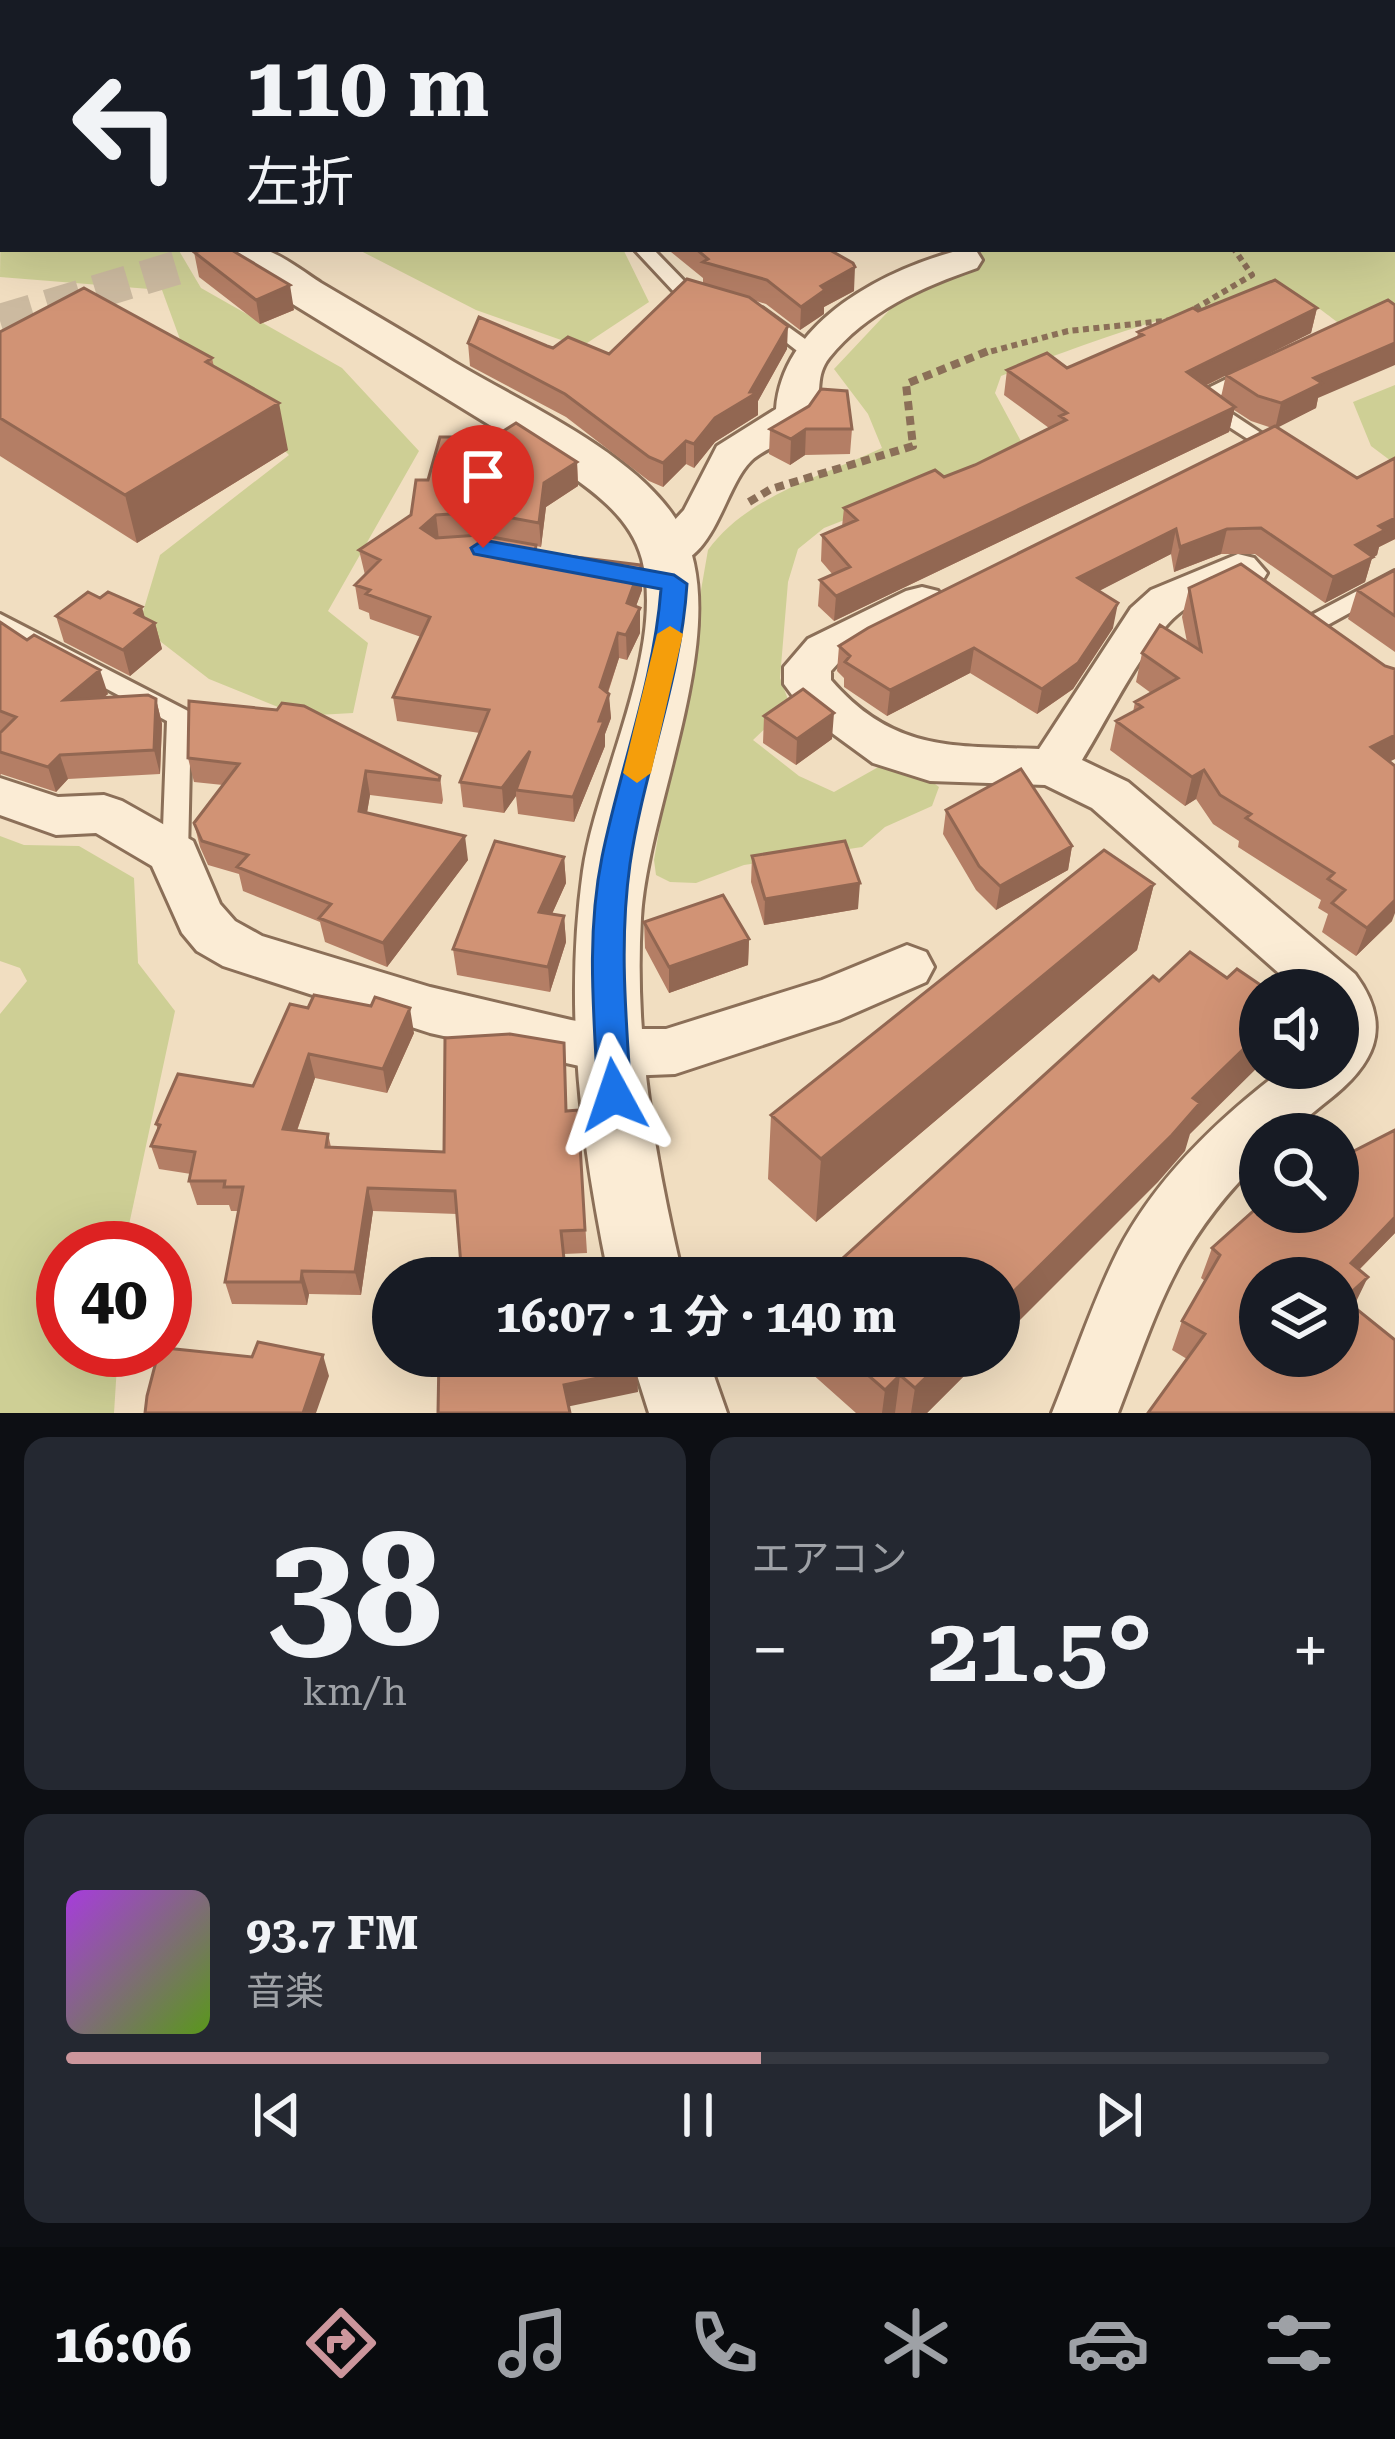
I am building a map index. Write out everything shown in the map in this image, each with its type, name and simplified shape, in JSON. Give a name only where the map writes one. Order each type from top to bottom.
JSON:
[{"type":"street","points":[[223,252],[578,459],[638,508],[657,530],[671,631],[616,860],[606,947],[609,1049],[619,1140],[642,1257]]},
{"type":"street","points":[[665,572],[702,516],[732,455],[785,423],[796,411],[798,380],[812,353],[873,300],[969,254]]},
{"type":"street","points":[[1211,459],[1254,437]]},
{"type":"street","points":[[1053,767],[1147,619],[1167,600],[1238,568],[1363,657]]},
{"type":"street","points":[[953,586],[824,650],[808,667],[808,684],[823,702],[890,751],[930,763],[1053,767],[1110,796],[1310,969]]},
{"type":"street","points":[[0,796],[56,816],[104,814],[175,855],[189,898],[218,938],[441,1015],[609,1049],[655,1055],[868,988],[907,967]]},
{"type":"street","points":[[1085,1413],[1149,1252],[1219,1163],[1269,1111],[1300,1089]]},
{"type":"street","points":[[676,1377],[688,1413]]},
{"type":"lane","points":[[644,252],[683,290],[736,303],[785,328],[812,353]]},
{"type":"lane","points":[[1254,437],[1196,399],[1275,362]]},
{"type":"lane","points":[[1314,622],[1395,578]]},
{"type":"lane","points":[[0,622],[179,717],[175,855]]},
{"type":"path","points":[[1236,252],[1266,289]]},
{"type":"path","points":[[665,572],[771,489],[913,446],[906,384],[1003,345],[1179,319],[1252,275]]},
{"type":"green space","points":[[0,252],[180,252],[201,288],[342,368],[419,451],[328,611],[368,643],[353,713],[300,716],[209,679],[139,625],[160,555],[289,455],[185,353],[162,290],[0,277]]},
{"type":"green space","points":[[363,252],[624,252],[649,302],[581,347],[476,310]]},
{"type":"green space","points":[[969,252],[1395,252],[1395,318],[1340,324],[1299,297],[1232,301],[1148,324],[1001,376],[995,393],[1023,445],[1002,458],[824,528],[798,549],[788,582],[780,678],[790,705],[753,740],[799,776],[834,792],[889,761],[918,771],[939,787],[932,806],[885,827],[862,847],[744,865],[696,883],[670,882],[656,875],[654,860],[708,550],[765,501],[882,448],[868,414],[834,369],[913,285]]},
{"type":"green space","points":[[1395,385],[1395,464],[1371,446],[1353,402]]},
{"type":"green space","points":[[0,836],[24,845],[79,846],[134,878],[138,963],[175,1011],[130,1221],[36,1221],[36,1377],[116,1377],[114,1413],[0,1413],[0,1014],[27,981],[20,968],[0,961]]},
{"type":"building","points":[[194,252],[235,252],[290,285],[256,300]]},
{"type":"building","points":[[700,252],[833,252],[855,267],[821,286],[825,290],[801,307],[767,280],[703,262],[708,259]]},
{"type":"building","points":[[687,279],[749,297],[788,326],[750,392],[758,392],[715,418],[694,444],[686,441],[663,463],[565,394],[468,343],[479,317],[553,348],[568,337],[609,354]]},
{"type":"building","points":[[1275,280],[1317,308],[1187,372],[1235,407],[836,596],[820,580],[850,567],[822,535],[857,520],[844,508],[935,470],[944,477],[975,465],[1066,420],[1060,416],[1067,413],[1007,370],[1047,353],[1067,368],[1193,308],[1198,311]]},
{"type":"building","points":[[84,288],[212,358],[206,362],[279,403],[125,495],[0,418],[0,332]]},
{"type":"building","points":[[1388,300],[1395,305],[1395,343],[1314,378],[1322,383],[1281,403],[1258,396],[1226,375]]},
{"type":"building","points":[[821,389],[847,391],[852,429],[806,429],[791,439],[770,429],[809,406]]},
{"type":"building","points":[[516,423],[577,462],[544,483],[539,523],[480,512],[436,515],[421,528],[436,538],[480,535],[536,545],[535,552],[641,565],[627,603],[640,608],[626,635],[618,633],[600,687],[609,694],[599,721],[604,721],[573,797],[516,790],[530,751],[502,788],[460,782],[489,710],[393,697],[430,617],[366,594],[370,590],[355,585],[380,560],[359,550],[411,515],[416,480],[428,480],[440,437],[494,437]]},
{"type":"building","points":[[1275,426],[1357,478],[1395,458],[1395,518],[1379,526],[1385,530],[1356,545],[1373,557],[1333,577],[1261,528],[1227,529],[1180,547],[1176,529],[1078,578],[1118,603],[1078,663],[1042,689],[974,648],[890,690],[845,662],[850,656],[839,646],[868,628]]},
{"type":"building","points":[[1241,564],[1395,669],[1395,735],[1371,747],[1395,766],[1395,900],[1367,928],[1332,903],[1345,890],[1328,879],[1334,873],[1246,818],[1251,814],[1220,795],[1204,770],[1192,777],[1116,721],[1142,707],[1135,702],[1178,678],[1142,653],[1160,625],[1201,651],[1189,588]]},
{"type":"building","points":[[1395,570],[1395,616],[1357,590]]},
{"type":"building","points":[[88,592],[100,598],[108,592],[142,607],[135,613],[155,623],[123,650],[56,616]]},
{"type":"building","points":[[0,622],[27,640],[34,635],[100,670],[64,700],[148,695],[156,699],[154,750],[60,755],[48,767],[0,752],[0,733],[16,717],[0,711]]},
{"type":"building","points":[[803,689],[834,713],[797,739],[764,716]]},
{"type":"building","points":[[189,701],[277,710],[282,703],[304,706],[440,776],[439,780],[366,771],[359,811],[465,836],[383,943],[319,918],[331,904],[237,867],[248,855],[202,841],[194,823],[239,764],[188,758]]},
{"type":"building","points":[[1021,769],[1072,846],[1000,886],[979,866],[946,810]]},
{"type":"building","points":[[495,841],[564,857],[539,912],[564,916],[548,967],[453,949]]},
{"type":"building","points":[[845,841],[860,883],[765,899],[752,856]]},
{"type":"building","points":[[1104,850],[1154,884],[821,1159],[771,1115]]},
{"type":"building","points":[[723,895],[749,939],[669,967],[644,922]]},
{"type":"building","points":[[1190,952],[1227,978],[1239,970],[1239,1053],[1193,1098],[1200,1103],[1172,1135],[1020,1285],[1020,1257],[844,1257],[1153,976],[1159,981]]},
{"type":"building","points":[[314,995],[371,1006],[375,997],[410,1008],[383,1069],[309,1054],[283,1129],[328,1134],[326,1147],[444,1152],[445,1038],[510,1034],[564,1043],[566,1111],[578,1110],[585,1230],[561,1231],[564,1257],[460,1257],[455,1191],[368,1188],[355,1272],[302,1271],[301,1282],[225,1282],[243,1187],[224,1187],[225,1181],[189,1181],[195,1152],[151,1146],[160,1125],[156,1124],[178,1074],[253,1086],[290,1004],[308,1008]]},
{"type":"building","points":[[1395,1130],[1395,1217],[1357,1257],[1239,1257],[1239,1377],[1359,1377],[1359,1311],[1395,1340],[1395,1413],[1148,1413],[1205,1334],[1182,1321],[1220,1255],[1212,1248],[1239,1224],[1239,1233],[1359,1233],[1359,1148]]},
{"type":"building","points":[[258,1342],[323,1355],[303,1413],[145,1413],[152,1377],[192,1377],[192,1351],[252,1357]]},
{"type":"building","points":[[439,1377],[603,1377],[564,1385],[570,1413],[438,1413]]},
{"type":"building","points":[[870,1377],[898,1377],[885,1390]]},
{"type":"building","points":[[902,1377],[926,1377],[915,1388]]},
{"type":"tunnel","points":[[0,321],[189,264]]},
{"type":"slow traffic","points":[[637,773],[670,634]]},
{"type":"route","points":[[483,548],[674,584],[671,631],[616,860],[606,947],[614,1095]]}]
